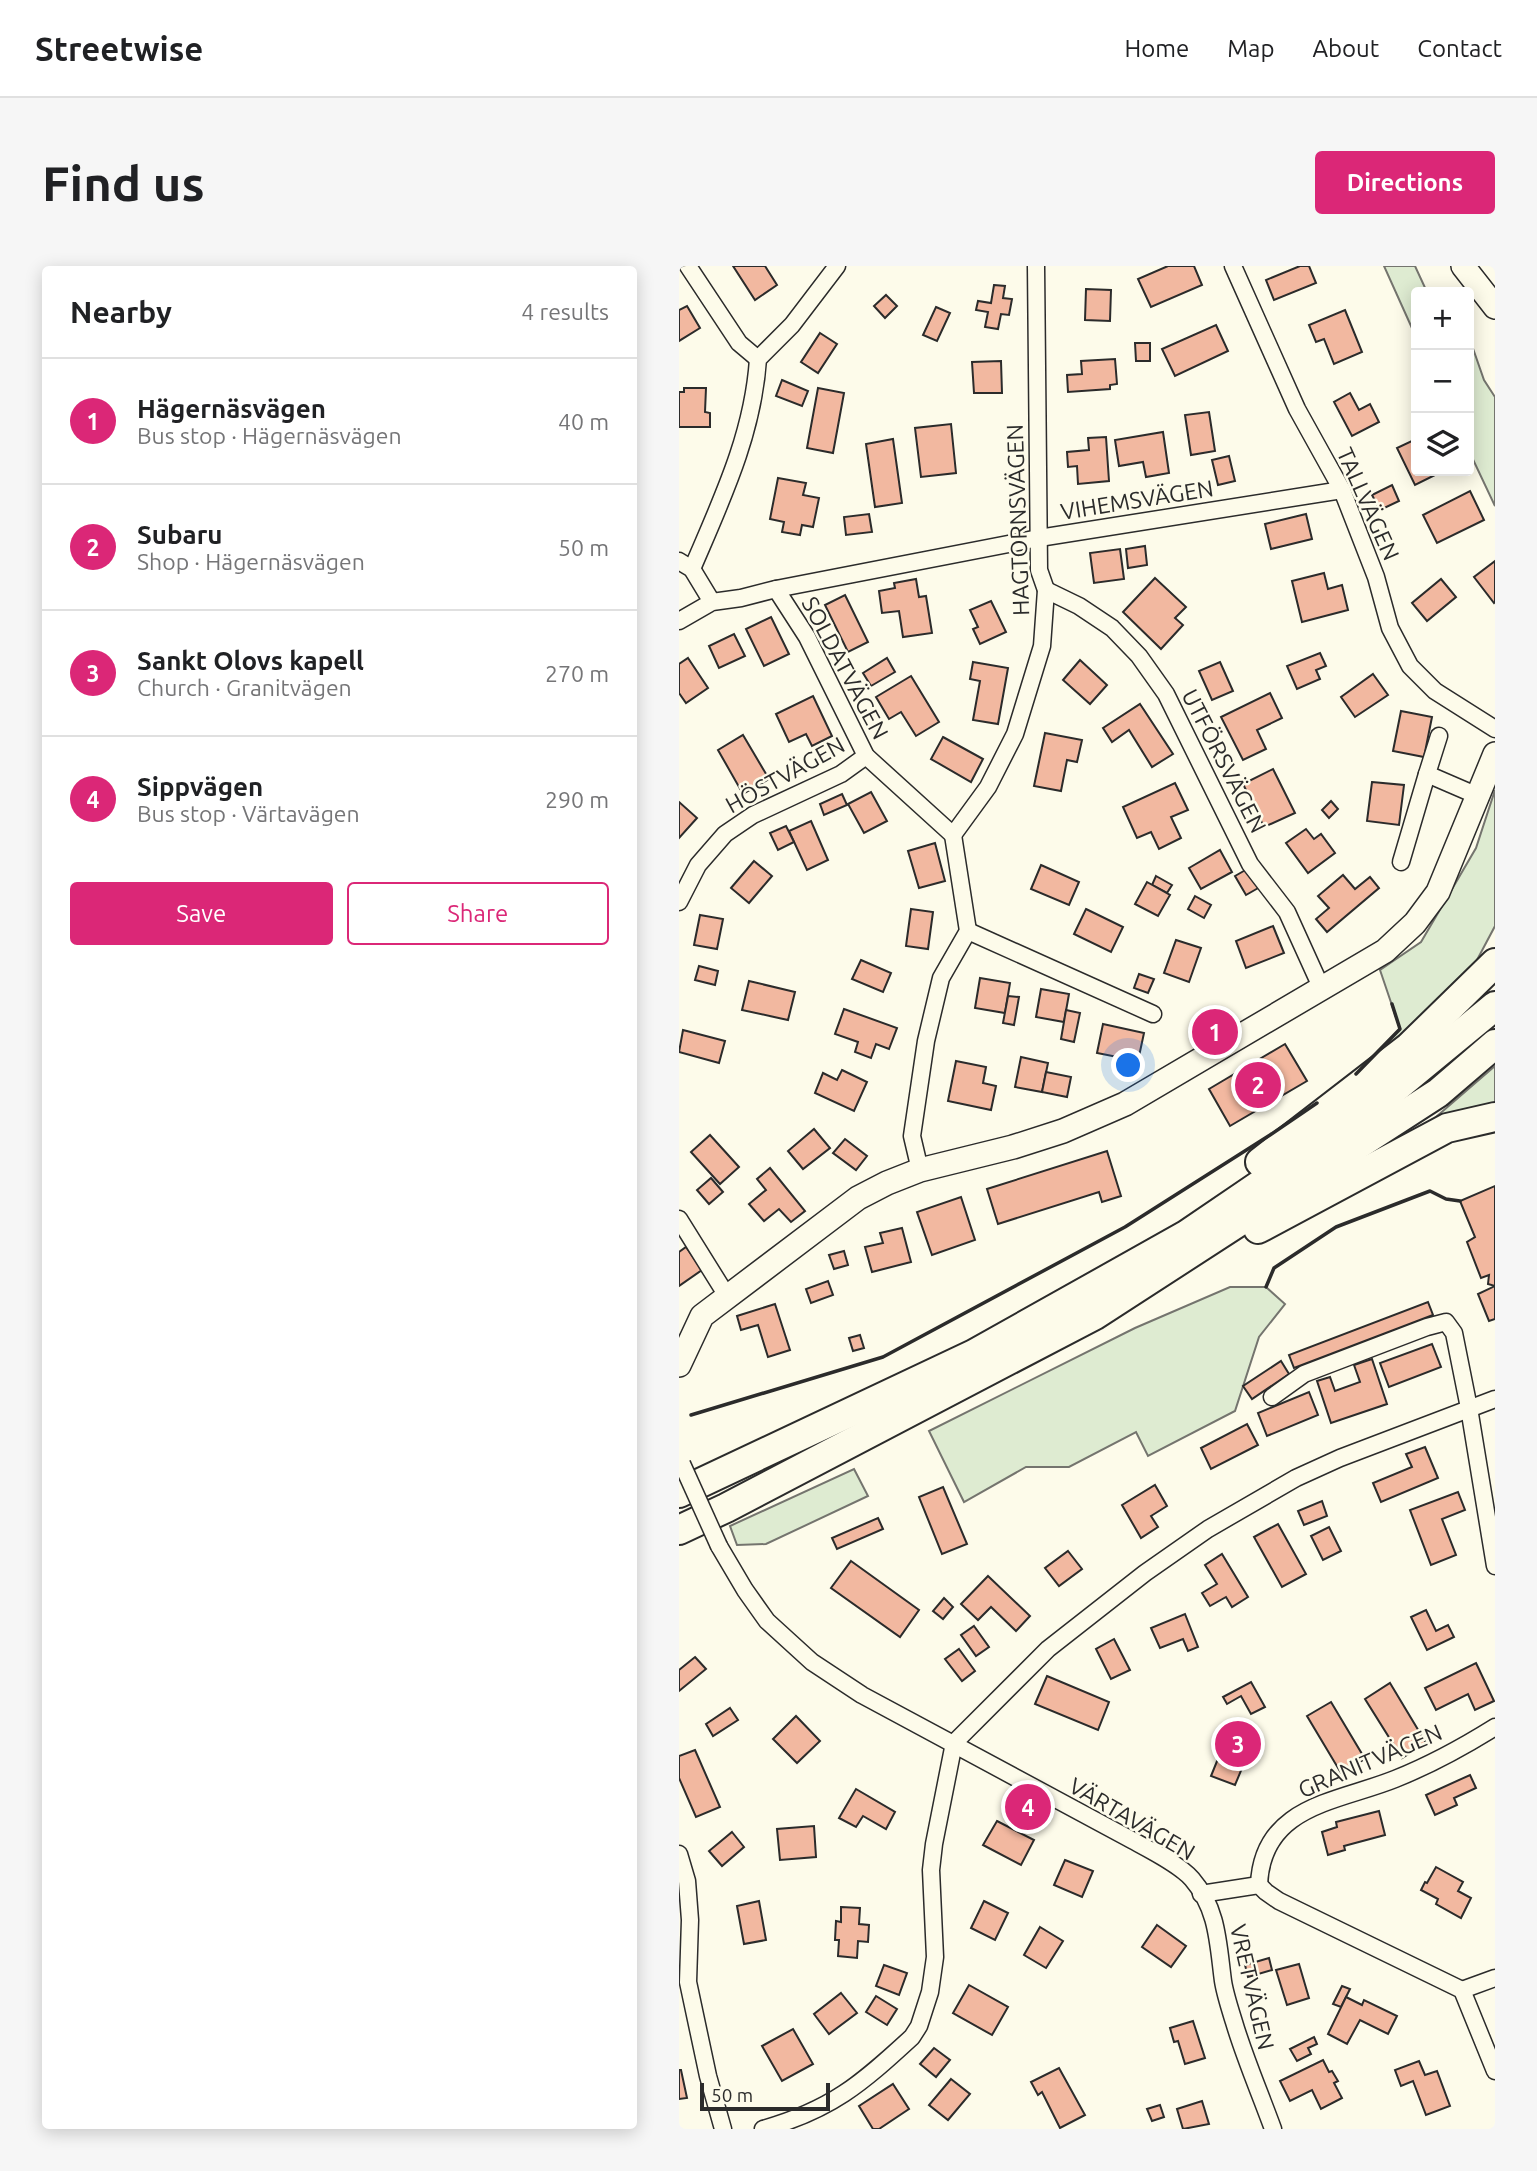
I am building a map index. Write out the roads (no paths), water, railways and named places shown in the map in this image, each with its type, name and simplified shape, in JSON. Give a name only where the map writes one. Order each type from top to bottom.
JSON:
[{"type":"highway","points":[[1186,1234],[1239,1178],[1409,1047],[1495,963]]},
{"type":"highway","points":[[679,1493],[974,1354],[1186,1234],[1364,1114],[1495,1006]]},
{"type":"highway","points":[[1095,1315],[1438,1093],[1495,1044]]},
{"type":"highway","points":[[679,1530],[1095,1315],[1447,1128],[1495,1117]]},
{"type":"street","points":[[688,266],[739,343],[758,359]]},
{"type":"street","points":[[712,603],[685,565],[736,464],[756,392],[758,359],[792,325],[837,266]]},
{"type":"street","name":"HAGTORNSVÄGEN","points":[[953,835],[988,787],[1015,734],[1042,646],[1046,590],[1039,570],[1036,266]]},
{"type":"street","name":"TALLVÄGEN","points":[[1233,266],[1297,409],[1342,490],[1376,577],[1390,628],[1410,666],[1434,691],[1495,729]]},
{"type":"street","points":[[1463,266],[1495,307]]},
{"type":"street","name":"VIHEMSVÄGEN","points":[[776,589],[1039,538],[1342,490]]},
{"type":"street","name":"SOLDATVÄGEN","points":[[679,621],[712,603],[776,589],[807,637],[866,756],[953,835]]},
{"type":"street","name":"UTFÖRSVÄGEN","points":[[1046,590],[1079,606],[1112,628],[1139,656],[1166,694],[1250,864],[1287,912],[1321,988]]},
{"type":"street","points":[[1401,862],[1439,736]]},
{"type":"street","points":[[679,1365],[702,1316],[858,1198],[921,1170],[1013,1147],[1063,1131],[1125,1104],[1385,951],[1415,923],[1438,892],[1495,754]]},
{"type":"street","name":"HÖSTVÄGEN","points":[[679,902],[698,865],[725,834],[753,815],[841,774],[866,756]]},
{"type":"street","points":[[1427,774],[1478,796]]},
{"type":"street","points":[[921,1170],[912,1136],[926,1041],[941,978],[968,931],[953,835]]},
{"type":"street","points":[[968,931],[1153,1014]]},
{"type":"street","points":[[679,1219],[727,1296]]},
{"type":"street","points":[[1272,1397],[1304,1374],[1446,1322],[1454,1333],[1495,1566]]},
{"type":"street","points":[[763,2129],[819,2109],[851,2091],[912,2037],[919,2026],[930,1992],[935,1957],[931,1870],[934,1843],[954,1744],[1048,1649],[1145,1573],[1208,1529],[1296,1478],[1340,1458],[1495,1399]]},
{"type":"street","name":"VÄRTAVÄGEN","points":[[680,1461],[719,1546],[755,1606],[796,1649],[862,1695],[1156,1854],[1191,1878],[1201,1894],[1259,1885]]},
{"type":"street","name":"GRANITVÄGEN","points":[[1259,1885],[1260,1873],[1270,1847],[1281,1827],[1289,1821],[1330,1799],[1415,1771],[1495,1727]]},
{"type":"street","points":[[679,1854],[687,1881],[691,1920],[688,1982],[708,2077],[723,2129]]},
{"type":"street","points":[[1259,1885],[1279,1900],[1462,1990],[1495,2071]]},
{"type":"street","name":"VRETVÄGEN","points":[[1201,1894],[1216,1925],[1224,1983],[1247,2065],[1273,2129]]},
{"type":"street","points":[[1462,1990],[1495,1978]]},
{"type":"place","name":"Hägernäsvägen","points":[[1215,1032]]},
{"type":"place","name":"Subaru","points":[[1258,1085]]},
{"type":"place","name":"Sankt Olovs kapell","points":[[1238,1744]]},
{"type":"place","name":"Sippvägen","points":[[1028,1807]]}]
